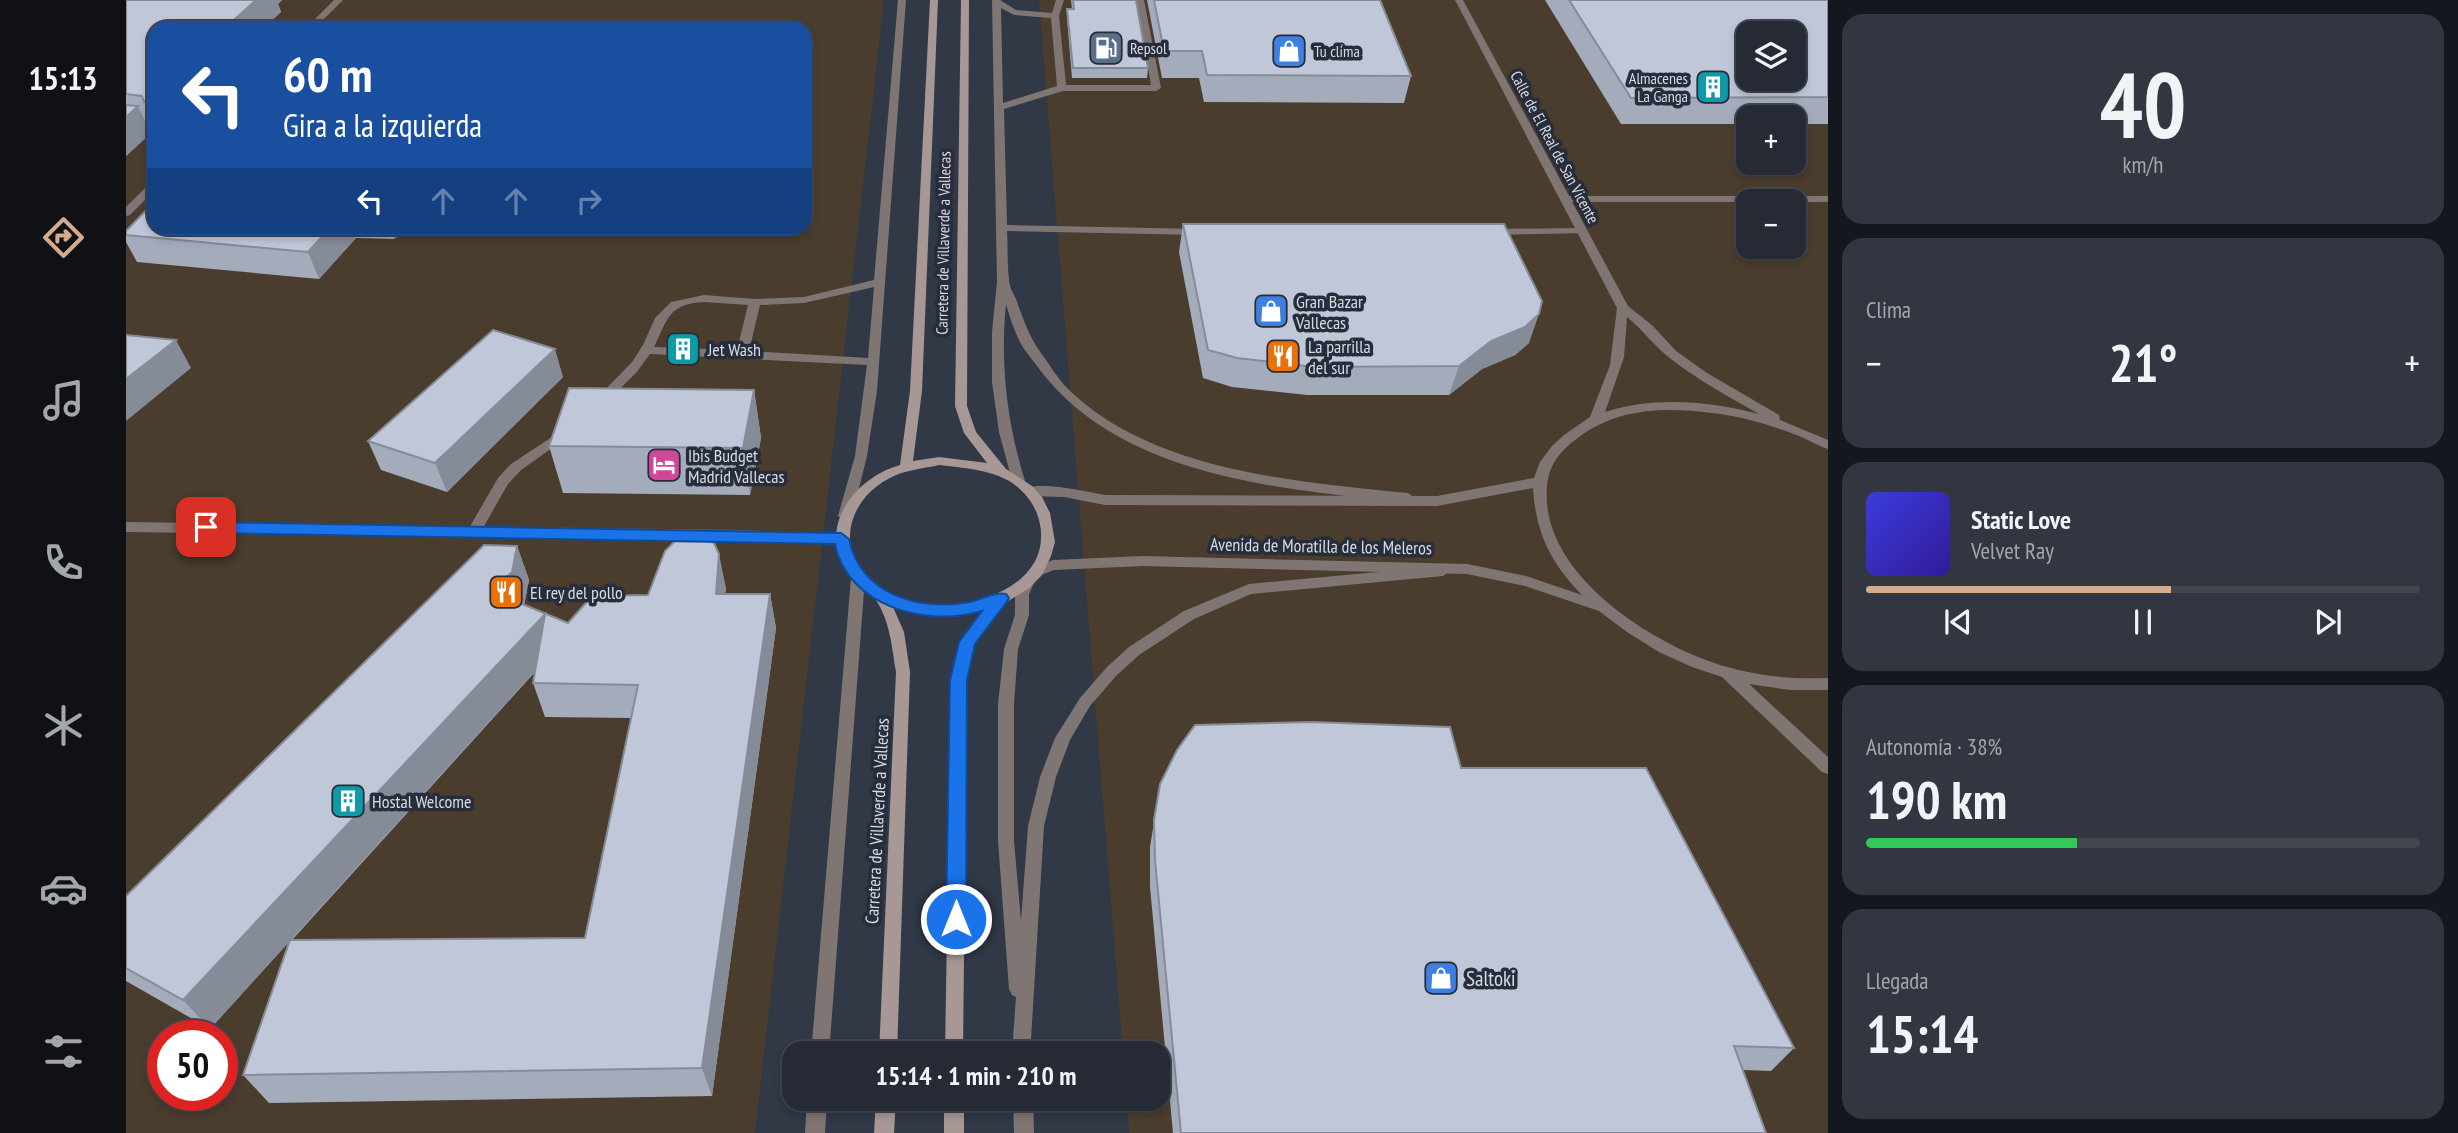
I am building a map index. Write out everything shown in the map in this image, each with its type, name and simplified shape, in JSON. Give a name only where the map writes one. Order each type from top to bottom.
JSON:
[{"type":"main road","name":"Carretera de Villaverde a Vallecas","points":[[906,467],[916,391],[934,0]]},
{"type":"main road","name":"Carretera de Villaverde a Vallecas","points":[[965,0],[961,406],[970,433],[1002,472]]},
{"type":"main road","points":[[950,462],[972,463],[1002,472],[1029,491],[1043,508],[1049,529],[1047,551],[1032,576],[1000,598],[971,608],[939,611],[908,607],[881,595],[858,578],[845,559],[841,539],[845,516],[860,494],[881,476],[906,467],[950,462]]},
{"type":"main road","name":"Carretera de Villaverde a Vallecas","points":[[881,595],[897,632],[903,672],[889,1041]]},
{"type":"main road","points":[[954,1041],[959,680],[967,642],[1000,598]]},
{"type":"main road","points":[[884,1133],[885,1111]]},
{"type":"main road","points":[[954,1111],[954,1133]]},
{"type":"street","points":[[317,21],[339,0]]},
{"type":"street","points":[[845,516],[861,456],[873,362],[902,0]]},
{"type":"street","points":[[1060,0],[1055,16],[1062,88]]},
{"type":"street","points":[[1000,107],[1062,88],[1156,88],[1140,0]]},
{"type":"street","name":"Calle de El Real de San Vicente","points":[[1459,0],[1622,308],[1649,329],[1672,354],[1703,376],[1801,432]]},
{"type":"street","points":[[996,1],[1014,12],[1055,16]]},
{"type":"street","points":[[996,1],[1003,282],[998,314],[1000,412],[1007,448],[1018,481]]},
{"type":"street","points":[[126,124],[147,127]]},
{"type":"street","points":[[126,213],[147,192]]},
{"type":"street","points":[[1566,199],[1828,199]]},
{"type":"street","points":[[1002,228],[1209,232]]},
{"type":"street","points":[[1471,232],[1582,231]]},
{"type":"street","points":[[589,411],[633,369],[647,350],[663,314],[674,304],[704,299],[755,302],[804,300],[880,282]]},
{"type":"street","points":[[1003,282],[1027,343],[1049,375],[1088,411],[1134,439],[1224,472],[1272,482],[1437,501]]},
{"type":"street","points":[[741,354],[755,302]]},
{"type":"street","points":[[1596,419],[1617,361],[1620,344],[1617,326],[1622,308]]},
{"type":"street","points":[[647,350],[873,362]]},
{"type":"street","points":[[1825,443],[1801,432],[1745,415],[1690,406],[1640,408],[1596,419],[1558,445],[1539,482],[1541,521],[1562,564],[1601,606],[1658,645],[1727,673],[1800,686],[1828,684]]},
{"type":"street","points":[[475,530],[503,481],[516,467],[578,421]]},
{"type":"street","points":[[1029,491],[1064,492],[1115,501],[1437,501],[1539,482]]},
{"type":"street","points":[[126,527],[475,530],[841,539]]},
{"type":"street","name":"Avenida de Moratilla de los Meleros","points":[[1032,576],[1053,565],[1143,561],[1467,569],[1526,581],[1601,606]]},
{"type":"street","points":[[1022,1041],[1036,826],[1048,777],[1063,738],[1085,702],[1112,671],[1134,651],[1189,615],[1249,589],[1467,569]]},
{"type":"street","points":[[1022,1041],[1006,841],[1006,704],[1011,649],[1022,615],[1022,594],[1032,576]]},
{"type":"street","points":[[821,1041],[858,578]]},
{"type":"street","points":[[1727,673],[1828,767]]},
{"type":"street","points":[[815,1133],[816,1111]]},
{"type":"street","points":[[1023,1111],[1024,1133]]},
{"type":"shaded area","points":[[126,0],[884,0],[755,1133],[126,1133]]},
{"type":"shaded area","points":[[1039,0],[1828,0],[1828,1133],[1129,1133],[1128,1111],[1170,1111],[1170,1041],[1122,1041]]},
{"type":"building","points":[[126,0],[256,0],[233,21],[147,21],[147,99],[144,102],[142,96],[126,94]]},
{"type":"building","name":"Repsol","points":[[1073,0],[1136,0],[1148,68],[1073,68],[1067,9],[1074,9]]},
{"type":"building","name":"Tu clima","points":[[1154,0],[1380,0],[1411,76],[1207,75],[1202,51],[1164,51]]},
{"type":"building","points":[[1569,0],[1828,0],[1828,97],[1631,98]]},
{"type":"building","points":[[126,105],[138,106],[126,117]]},
{"type":"building","points":[[147,209],[147,235],[324,235],[308,252],[126,235],[126,231]]},
{"type":"building","points":[[1183,224],[1504,224],[1542,301],[1539,314],[1525,327],[1491,341],[1459,366],[1314,367],[1237,358],[1208,350]]},
{"type":"building","points":[[493,330],[555,349],[435,463],[368,441]]},
{"type":"building","points":[[126,335],[176,340],[126,379]]},
{"type":"building","points":[[569,388],[754,390],[743,448],[549,446]]},
{"type":"building","points":[[687,537],[702,538],[714,543],[719,554],[716,594],[770,594],[702,1068],[243,1075],[290,940],[585,938],[638,685],[533,683],[545,614],[183,1000],[126,968],[126,896],[484,545],[517,546],[512,572],[491,591],[568,623],[592,596],[648,595],[665,551],[675,541]]},
{"type":"building","name":"Saltoki","points":[[1312,722],[1450,727],[1461,768],[1646,768],[1794,1048],[1734,1046],[1766,1133],[1181,1133],[1155,860],[1154,820],[1160,784],[1177,750],[1195,725]]},
{"type":"place","name":"Repsol","points":[[1106,48]]},
{"type":"place","name":"Tu clima","points":[[1289,51]]},
{"type":"place","name":"Almacenes La Ganga","points":[[1713,87]]},
{"type":"place","name":"Gran Bazar Vallecas","points":[[1271,311]]},
{"type":"place","name":"Jet Wash","points":[[683,349]]},
{"type":"place","name":"La parrilla del sur","points":[[1283,356]]},
{"type":"place","name":"Ibis Budget Madrid Vallecas","points":[[664,465]]},
{"type":"place","name":"El rey del pollo","points":[[506,592]]},
{"type":"place","name":"Hostal Welcome","points":[[348,801]]},
{"type":"place","name":"Saltoki","points":[[1441,978]]},
{"type":"route","points":[[206,527],[801,536],[841,539],[845,559],[858,578],[881,595],[908,607],[939,611],[971,608],[1000,598],[967,642],[959,680],[956,919]]}]
